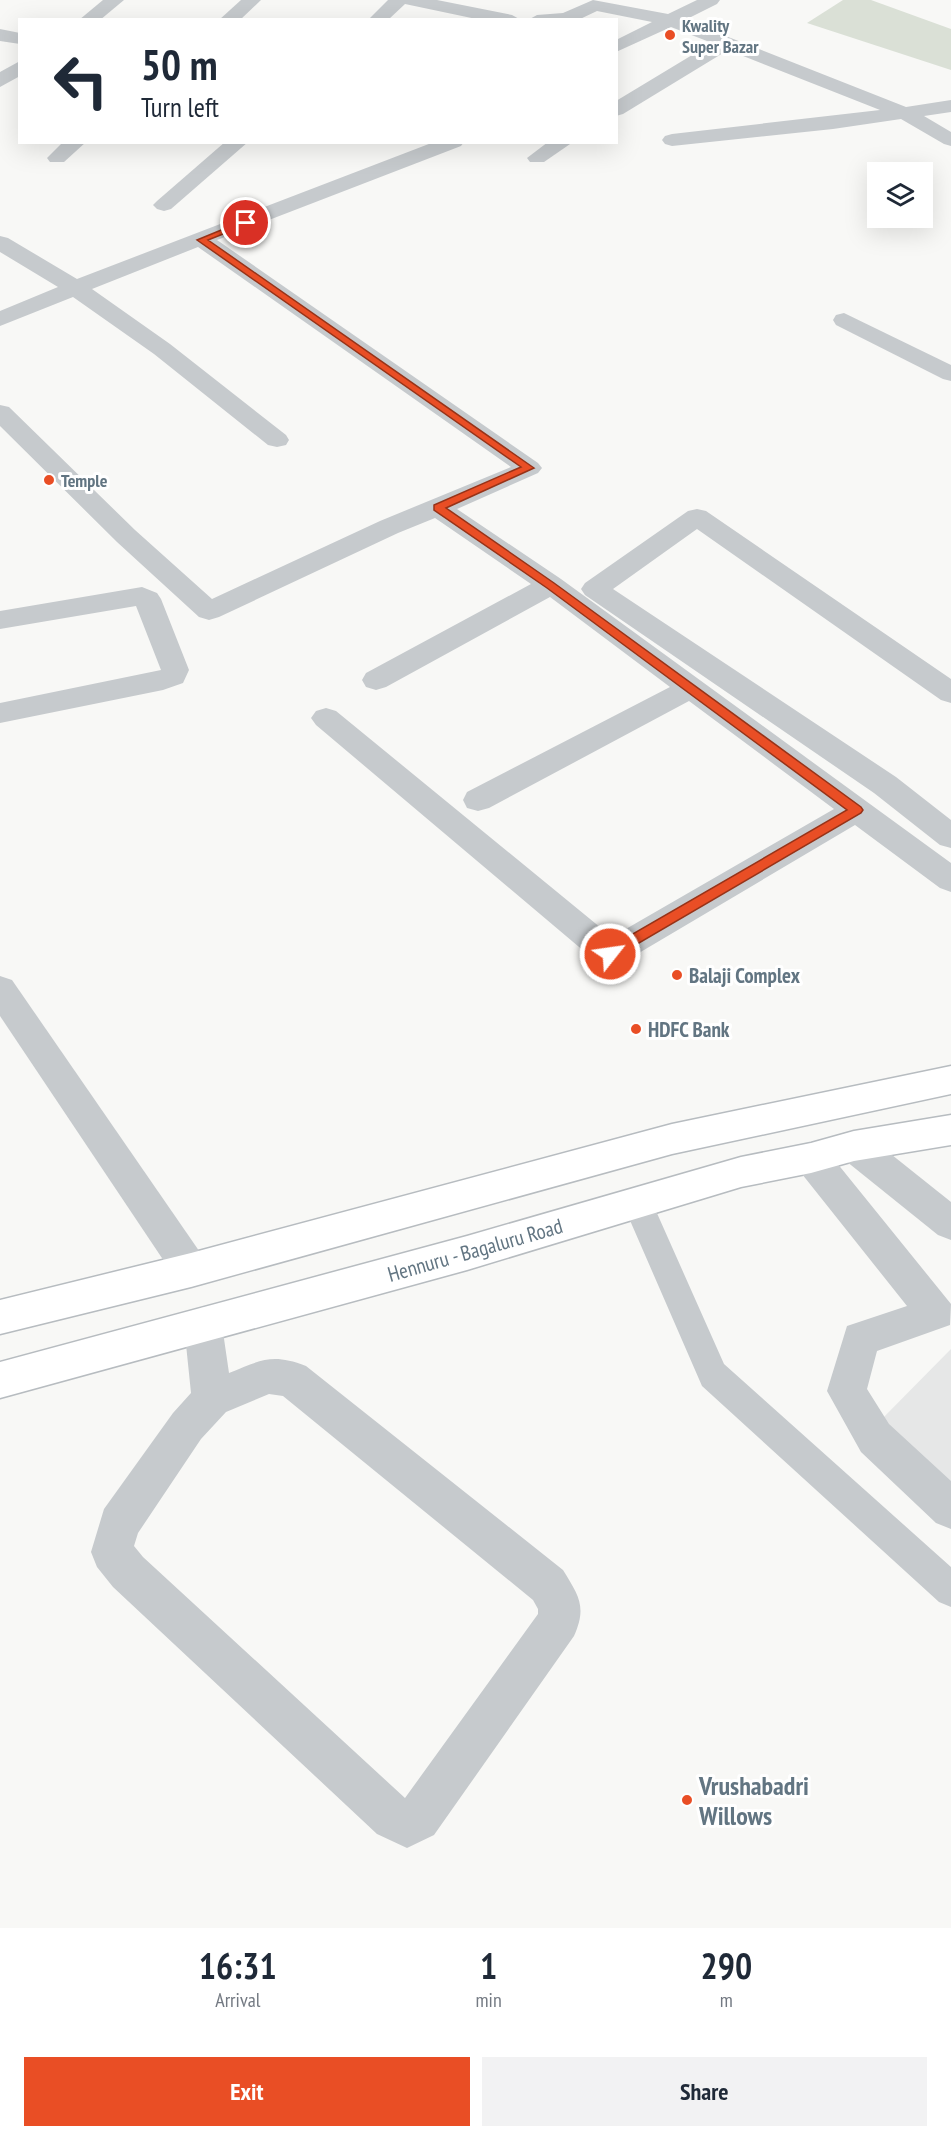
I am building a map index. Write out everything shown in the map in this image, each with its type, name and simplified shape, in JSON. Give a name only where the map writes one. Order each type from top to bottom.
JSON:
[{"type":"main road","points":[[0,1317],[191,1270],[672,1140],[951,1080]]},
{"type":"main road","name":"Hennuru - Bagaluru Road","points":[[0,1380],[467,1253],[741,1172],[811,1158],[854,1146],[951,1130]]},
{"type":"street","points":[[91,18],[115,0]]},
{"type":"street","points":[[230,18],[252,0]]},
{"type":"street","points":[[379,18],[399,0]]},
{"type":"street","points":[[410,0],[502,18]]},
{"type":"street","points":[[618,46],[711,0]]},
{"type":"street","points":[[566,18],[595,4],[670,20],[907,114],[951,140]]},
{"type":"street","points":[[0,35],[18,39]]},
{"type":"street","points":[[618,109],[726,43]]},
{"type":"street","points":[[0,81],[18,68]]},
{"type":"street","points":[[672,140],[907,114],[951,106]]},
{"type":"street","points":[[57,158],[74,144]]},
{"type":"street","points":[[164,205],[236,144]]},
{"type":"street","points":[[0,319],[449,144]]},
{"type":"street","points":[[537,158],[560,144]]},
{"type":"street","points":[[0,412],[126,536],[208,611],[389,527],[529,468],[202,240]]},
{"type":"street","points":[[0,243],[75,288],[184,366],[277,440]]},
{"type":"street","points":[[844,320],[951,374]]},
{"type":"street","points":[[438,508],[550,585],[951,880]]},
{"type":"street","points":[[951,693],[697,517],[595,589],[885,785],[951,837]]},
{"type":"street","points":[[376,680],[550,585]]},
{"type":"street","points":[[0,620],[142,596],[147,599],[175,670],[173,676],[163,680],[0,713]]},
{"type":"street","points":[[478,801],[691,688]]},
{"type":"street","points":[[326,718],[610,954],[857,810]]},
{"type":"street","points":[[0,989],[191,1270]]},
{"type":"street","points":[[854,1146],[951,1224]]},
{"type":"street","points":[[811,1158],[936,1313],[861,1339],[847,1391],[875,1438],[951,1509]]},
{"type":"street","points":[[202,1325],[212,1399]]},
{"type":"street","points":[[268,1376],[292,1379],[548,1585],[560,1605],[559,1621],[418,1819],[407,1825],[393,1818],[128,1572],[112,1552],[120,1524],[187,1426],[212,1399],[268,1376]]},
{"type":"lane","points":[[637,1203],[713,1375],[951,1590]]},
{"type":"shaded area","points":[[843,0],[871,0],[951,29],[951,70],[807,23]]},
{"type":"shaded area","points":[[951,1349],[951,1483],[880,1421]]},
{"type":"place","name":"Kwality Super Bazar","points":[[670,35]]},
{"type":"place","name":"Temple","points":[[49,480]]},
{"type":"place","name":"Balaji Complex","points":[[677,975]]},
{"type":"place","name":"HDFC Bank","points":[[636,1029]]},
{"type":"place","name":"Vrushabadri Willows","points":[[687,1800]]},
{"type":"route","points":[[246,223],[202,240],[529,468],[438,508],[550,585],[857,810],[610,954]]}]
